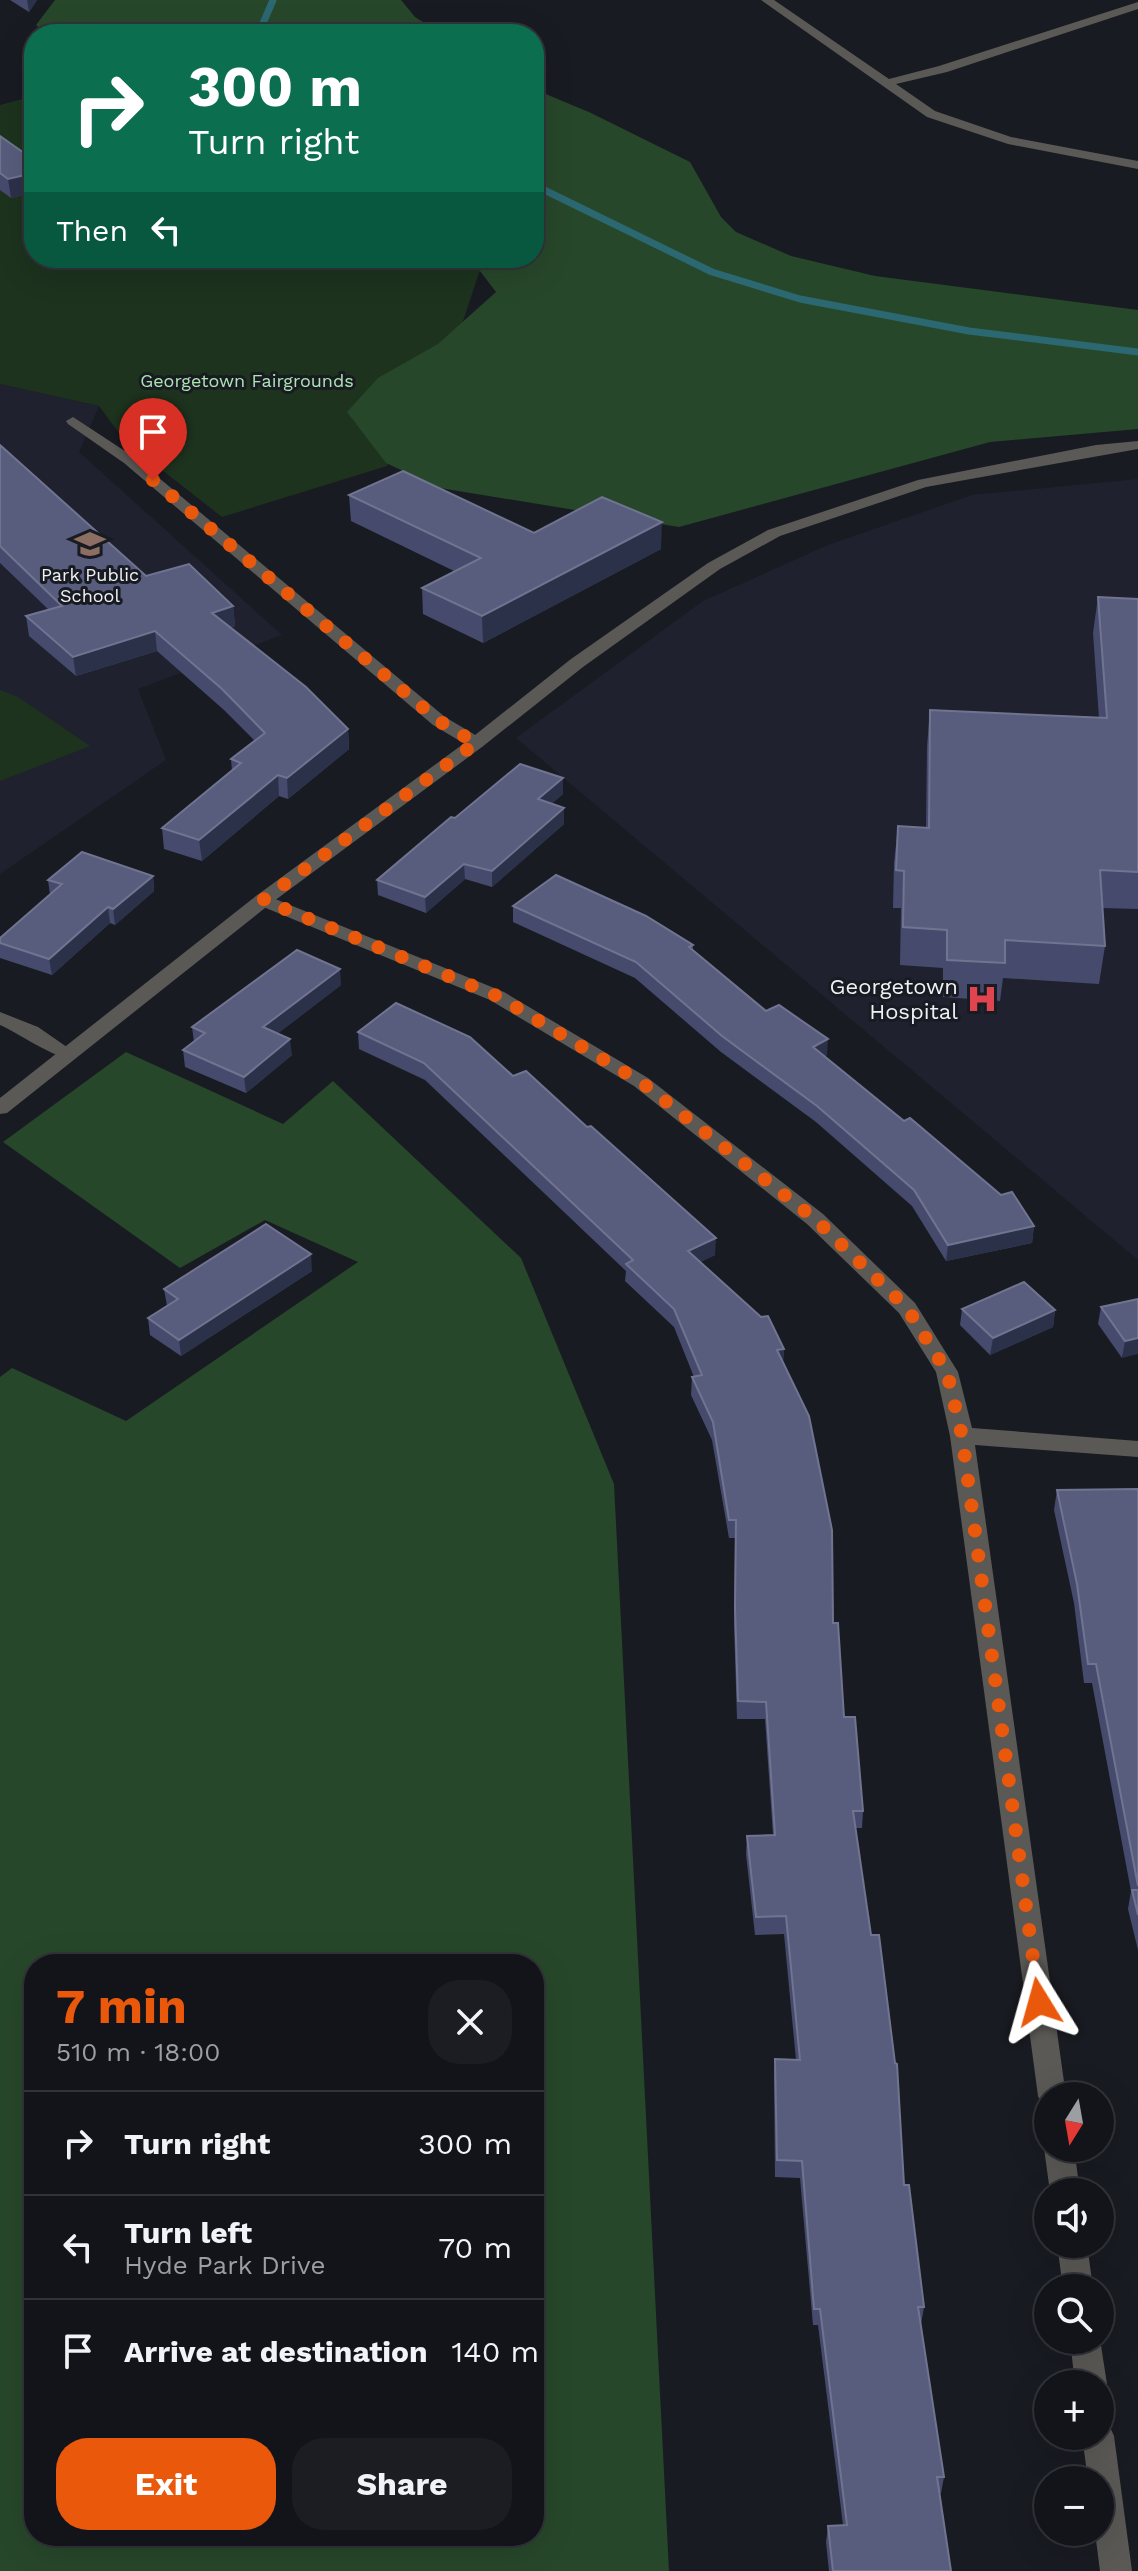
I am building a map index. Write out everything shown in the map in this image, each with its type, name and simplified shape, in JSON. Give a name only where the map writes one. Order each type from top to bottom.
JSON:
[{"type":"street","points":[[767,0],[931,114],[974,131],[1138,165]]},
{"type":"street","points":[[887,83],[943,69],[1138,5]]},
{"type":"street","points":[[73,421],[129,460],[439,721],[476,743]]},
{"type":"street","points":[[0,1108],[263,900],[476,743],[577,663],[702,574],[774,533],[923,483],[1138,445]]},
{"type":"street","points":[[263,900],[497,996],[641,1082],[815,1219],[907,1308],[947,1372],[962,1436],[1050,2082]]},
{"type":"street","points":[[0,1018],[31,1031],[67,1054]]},
{"type":"street","points":[[962,1436],[1138,1449]]},
{"type":"street","points":[[1100,2450],[1116,2571]]},
{"type":"shaded area","name":"Park Public School","points":[[0,384],[99,406],[79,452],[282,635],[138,689],[166,760],[0,874]]},
{"type":"shaded area","name":"Georgetown Hospital","points":[[1138,479],[1138,1260],[516,738],[703,601],[828,545],[972,495]]},
{"type":"green space","points":[[55,0],[401,0],[415,17],[426,24],[37,24]]},
{"type":"green space","points":[[544,93],[690,162],[721,217],[736,232],[791,256],[875,276],[1138,310],[1138,429],[990,442],[679,527],[440,488],[386,463],[347,412],[378,378],[438,344],[496,292],[478,268],[544,268]]},
{"type":"green space","name":"Georgetown Fairgrounds","points":[[24,99],[24,268],[481,268],[461,327],[429,373],[387,466],[222,517],[125,441],[99,406],[0,384],[0,105]]},
{"type":"green space","points":[[0,690],[18,697],[90,746],[0,781]]},
{"type":"green space","points":[[126,1052],[283,1124],[333,1081],[521,1258],[614,1484],[669,2571],[0,2571],[0,1377],[12,1368],[126,1421],[358,1262],[265,1220],[180,1268],[3,1142]]},
{"type":"building","points":[[0,136],[24,153],[24,175],[8,179],[0,173]]},
{"type":"building","points":[[0,445],[146,576],[189,564],[233,606],[212,613],[306,687],[348,729],[287,778],[278,775],[199,840],[162,828],[241,763],[231,759],[265,733],[222,689],[155,631],[73,657],[26,616],[62,606],[0,546]]},
{"type":"building","points":[[403,471],[534,533],[602,497],[662,522],[482,616],[422,588],[481,558],[349,495]]},
{"type":"building","points":[[1098,597],[1138,599],[1138,872],[1100,870],[1105,946],[1005,940],[1005,963],[947,960],[947,930],[903,927],[904,871],[896,870],[898,826],[929,828],[930,710],[1107,718]]},
{"type":"building","points":[[520,764],[563,778],[538,799],[564,808],[492,871],[464,864],[425,897],[377,880],[451,817],[455,818]]},
{"type":"building","points":[[82,852],[153,876],[113,909],[108,907],[49,959],[0,943],[0,938],[62,884],[48,880]]},
{"type":"building","points":[[556,875],[646,916],[693,945],[689,947],[766,1011],[779,1005],[828,1039],[813,1047],[904,1121],[910,1118],[1001,1195],[1012,1192],[1034,1226],[948,1245],[914,1190],[817,1106],[722,1036],[636,962],[513,906]]},
{"type":"building","points":[[297,950],[340,969],[263,1027],[290,1039],[244,1077],[183,1050],[205,1033],[192,1027]]},
{"type":"building","points":[[396,1003],[470,1037],[513,1076],[526,1071],[716,1238],[688,1251],[761,1317],[768,1316],[784,1349],[777,1350],[809,1416],[832,1530],[833,1623],[838,1623],[844,1717],[855,1717],[863,1811],[853,1811],[871,1935],[879,1935],[897,2064],[904,2185],[909,2185],[924,2307],[918,2307],[944,2477],[937,2477],[951,2571],[833,2571],[828,2526],[847,2525],[820,2309],[814,2309],[802,2161],[777,2160],[775,2059],[800,2060],[786,1916],[756,1917],[747,1836],[775,1835],[766,1702],[738,1701],[736,1520],[729,1520],[713,1422],[692,1377],[702,1375],[674,1309],[626,1264],[633,1260],[424,1063],[358,1032]]},
{"type":"building","points":[[266,1224],[311,1254],[179,1340],[148,1318],[178,1299],[164,1289]]},
{"type":"building","points":[[1024,1282],[1055,1310],[993,1338],[962,1309]]},
{"type":"building","points":[[1138,1299],[1138,1338],[1125,1341],[1101,1307]]},
{"type":"building","points":[[1138,1489],[1138,1886],[1096,1664],[1088,1664],[1077,1584],[1057,1490]]},
{"type":"building","points":[[1132,1890],[1138,1890],[1138,1915]]},
{"type":"waterway","points":[[263,24],[273,0]]},
{"type":"waterway","points":[[544,190],[712,272],[800,299],[969,331],[1138,352]]},
{"type":"place","name":"Park Public School","points":[[90,544]]},
{"type":"place","name":"Georgetown Hospital","points":[[982,999]]},
{"type":"route","points":[[153,480],[439,721],[476,743],[263,900],[497,996],[641,1082],[815,1219],[907,1308],[947,1372],[962,1436],[1039,2002]]}]
